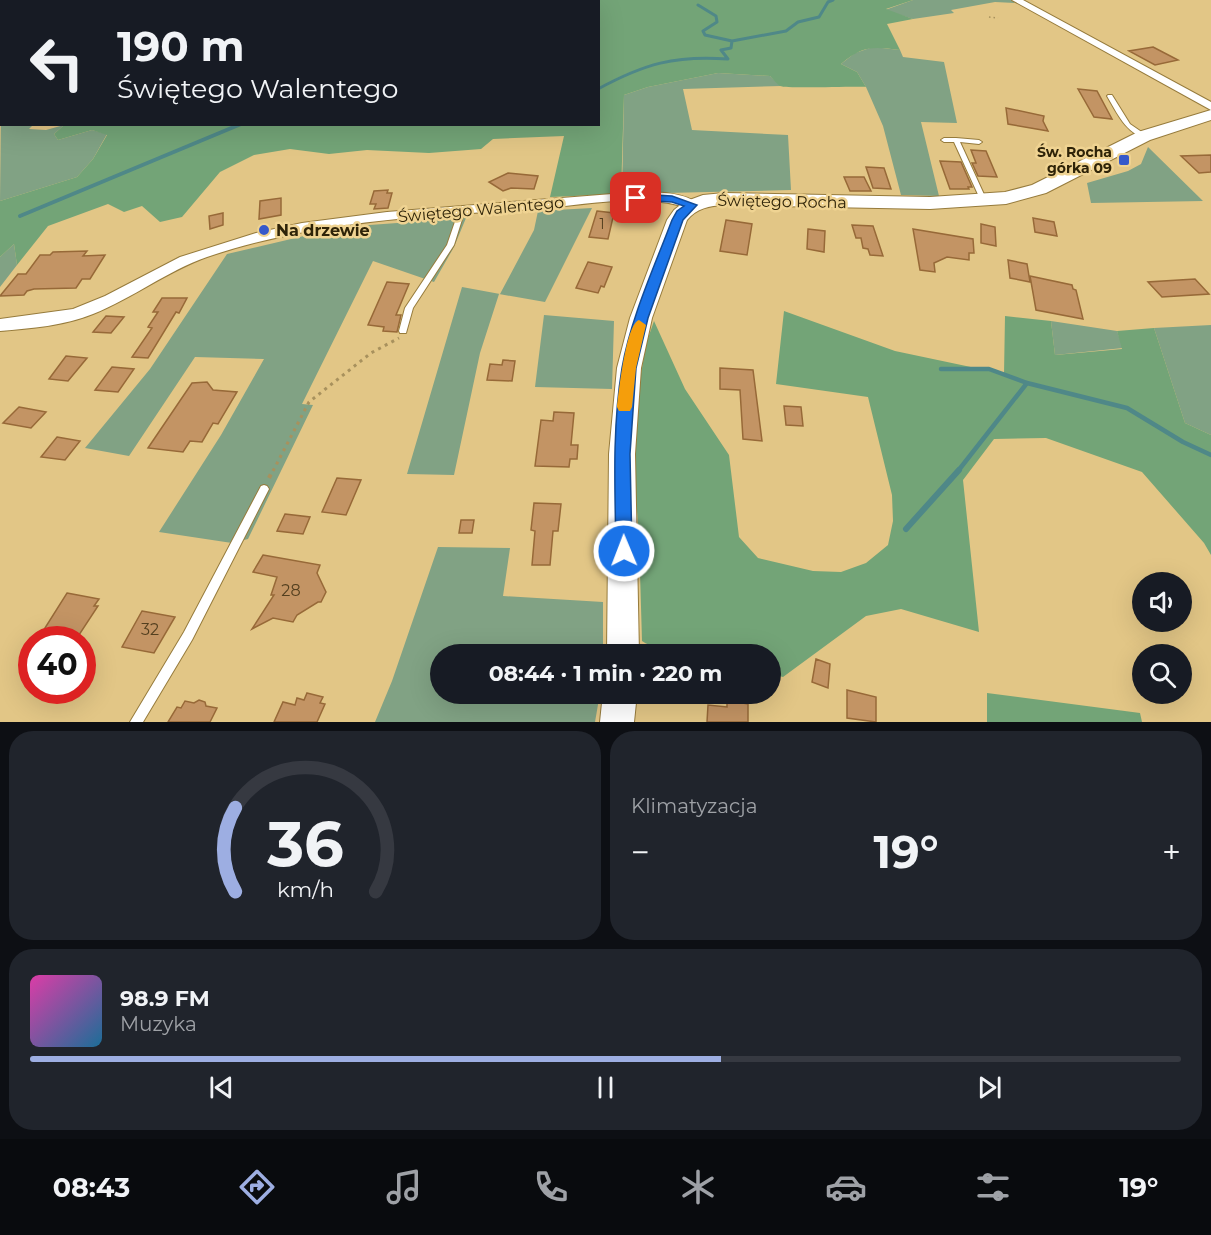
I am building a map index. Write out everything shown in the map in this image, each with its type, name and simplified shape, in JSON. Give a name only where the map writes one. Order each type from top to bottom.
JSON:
[{"type":"street","points":[[1016,0],[1211,107]]},
{"type":"street","name":"Świętego Rocha","points":[[692,205],[703,201],[724,199],[902,203],[984,201],[1006,198],[1039,189],[1144,136],[1211,115]]},
{"type":"street","name":"Świętego Walentego","points":[[0,326],[75,314],[102,303],[167,267],[255,238],[339,222],[462,210],[636,198],[672,199],[692,205]]},
{"type":"street","points":[[623,644],[622,454],[629,368],[641,318],[677,220],[692,205]]},
{"type":"street","points":[[617,722],[619,704]]},
{"type":"lane","points":[[1110,96],[1128,124],[1144,136]]},
{"type":"lane","points":[[944,140],[979,142]]},
{"type":"lane","points":[[956,140],[984,201]]},
{"type":"lane","points":[[403,331],[409,308],[450,245],[462,210]]},
{"type":"lane","points":[[136,722],[188,636],[264,489]]},
{"type":"path","points":[[989,17],[998,18]]},
{"type":"path","points":[[264,489],[309,402],[371,353],[399,338],[403,331]]},
{"type":"green space","points":[[600,0],[913,0],[886,9],[913,19],[887,24],[900,50],[882,48],[862,50],[841,64],[857,72],[866,87],[785,87],[780,86],[770,76],[718,73],[648,87],[624,95],[621,194],[550,197],[564,136],[493,139],[481,149],[429,153],[367,150],[329,154],[290,149],[254,155],[220,172],[182,217],[160,222],[142,206],[124,212],[108,204],[48,226],[17,265],[14,244],[0,257],[0,201],[77,177],[93,159],[107,135],[92,130],[58,140],[54,134],[63,126],[600,126]]},
{"type":"green space","points":[[913,0],[1012,0],[1015,3],[995,2],[951,10],[954,13],[913,19],[885,10]]},
{"type":"green space","points":[[873,47],[900,50],[903,57],[944,62],[957,123],[921,122],[939,196],[901,195],[883,126],[866,87],[857,72],[841,64],[855,53]]},
{"type":"green space","points":[[718,73],[770,76],[781,86],[683,89],[692,130],[788,135],[791,190],[622,194],[624,95],[648,87]]},
{"type":"green space","points":[[1,126],[32,126],[29,129],[46,130],[63,126],[54,134],[58,140],[92,130],[107,134],[93,159],[77,177],[0,201]]},
{"type":"green space","points":[[1148,147],[1203,201],[1091,203],[1087,183],[1128,171],[1141,164]]},
{"type":"green space","points":[[592,208],[545,302],[499,294],[480,353],[454,475],[407,474],[462,287],[500,294],[534,230],[538,211]]},
{"type":"green space","points":[[466,218],[454,247],[434,282],[373,261],[302,404],[313,405],[248,539],[232,543],[159,532],[221,435],[264,359],[195,357],[129,456],[85,448],[150,369],[227,254],[342,227]]},
{"type":"green space","points":[[14,244],[17,265],[0,287],[0,257]]},
{"type":"green space","points":[[784,311],[895,351],[1004,374],[1005,316],[1051,321],[1055,355],[1122,349],[1117,331],[1154,328],[1185,423],[1211,435],[1211,555],[1204,543],[1142,472],[1046,438],[994,439],[963,480],[979,632],[901,609],[866,616],[783,677],[781,676],[781,644],[648,644],[642,641],[639,538],[633,458],[640,380],[646,344],[654,321],[685,389],[729,455],[739,537],[758,558],[813,571],[841,572],[866,563],[888,545],[893,521],[892,495],[868,397],[776,384]]},
{"type":"green space","points":[[544,315],[614,321],[612,389],[535,387]]},
{"type":"green space","points":[[1051,321],[1117,331],[1123,348],[1055,355]]},
{"type":"green space","points":[[1211,325],[1211,435],[1185,423],[1154,328]]},
{"type":"green space","points":[[438,547],[510,548],[503,596],[603,602],[603,644],[430,644],[430,704],[598,704],[595,722],[375,722],[392,681]]},
{"type":"green space","points":[[987,693],[1140,713],[1142,722],[987,722]]},
{"type":"building","points":[[1153,47],[1178,60],[1155,65],[1129,51]]},
{"type":"building","points":[[1078,89],[1097,91],[1112,119],[1094,117]]},
{"type":"building","points":[[1006,108],[1044,116],[1043,121],[1048,131],[1008,124]]},
{"type":"building","points":[[971,150],[986,151],[997,177],[978,176],[972,163],[976,163]]},
{"type":"building","points":[[1211,155],[1211,172],[1199,173],[1181,156]]},
{"type":"building","points":[[940,161],[961,162],[972,187],[950,189]]},
{"type":"building","points":[[866,167],[884,168],[891,189],[873,188]]},
{"type":"building","points":[[508,173],[538,176],[534,189],[511,188],[503,191],[489,182]]},
{"type":"building","points":[[844,177],[864,177],[871,191],[850,191]]},
{"type":"building","points":[[388,190],[387,193],[392,193],[388,208],[374,209],[376,204],[370,204],[374,191]]},
{"type":"building","points":[[281,198],[281,215],[259,219],[260,201]]},
{"type":"building","points":[[597,211],[614,213],[608,239],[589,237]]},
{"type":"building","points":[[223,213],[223,225],[210,229],[209,216]]},
{"type":"building","points":[[1033,218],[1054,222],[1057,236],[1035,232]]},
{"type":"building","points":[[726,220],[752,224],[747,255],[720,251]]},
{"type":"building","points":[[981,224],[995,227],[996,246],[981,243]]},
{"type":"building","points":[[852,225],[873,226],[883,256],[870,255],[868,249],[863,248],[861,238],[856,238]]},
{"type":"building","points":[[808,229],[825,231],[824,252],[807,249]]},
{"type":"building","points":[[913,229],[973,239],[974,253],[969,253],[969,260],[947,257],[934,263],[935,272],[920,270]]},
{"type":"building","points":[[87,251],[83,256],[105,255],[90,279],[82,279],[76,288],[34,289],[27,291],[24,295],[0,296],[18,274],[26,274],[40,255],[50,255],[53,252]]},
{"type":"building","points":[[1008,260],[1027,264],[1030,282],[1010,278]]},
{"type":"building","points":[[588,262],[612,267],[604,287],[601,286],[598,293],[576,288]]},
{"type":"building","points":[[1030,276],[1072,285],[1076,290],[1083,319],[1036,310]]},
{"type":"building","points":[[1195,279],[1209,294],[1162,297],[1148,282]]},
{"type":"building","points":[[387,282],[409,284],[396,315],[401,315],[397,332],[383,331],[384,327],[368,325]]},
{"type":"building","points":[[162,298],[187,298],[148,358],[132,357],[152,328],[148,327],[158,312],[153,312]]},
{"type":"building","points":[[106,316],[124,317],[111,333],[93,332]]},
{"type":"building","points":[[66,356],[87,358],[68,381],[49,379]]},
{"type":"building","points":[[503,360],[515,361],[512,381],[487,380],[490,364],[502,365]]},
{"type":"building","points":[[112,367],[134,369],[118,392],[95,390]]},
{"type":"building","points":[[720,368],[753,370],[762,441],[743,439],[740,390],[720,389]]},
{"type":"building","points":[[207,382],[213,390],[237,392],[218,424],[213,423],[202,442],[190,441],[183,452],[148,448],[192,383]]},
{"type":"building","points":[[784,406],[801,407],[803,426],[786,425]]},
{"type":"building","points":[[19,407],[46,412],[31,428],[3,423]]},
{"type":"building","points":[[554,412],[574,413],[571,445],[578,445],[577,459],[570,459],[569,467],[535,466],[541,420],[553,421]]},
{"type":"building","points":[[57,437],[80,441],[65,460],[41,457]]},
{"type":"building","points":[[337,478],[361,480],[346,515],[322,512]]},
{"type":"building","points":[[534,503],[561,504],[558,531],[553,531],[550,565],[532,565],[535,531],[531,530]]},
{"type":"building","points":[[285,514],[310,517],[303,534],[277,531]]},
{"type":"building","points":[[461,520],[474,520],[472,533],[459,533]]},
{"type":"building","points":[[263,555],[320,565],[317,573],[326,592],[321,602],[297,615],[293,622],[273,618],[252,629],[274,595],[271,595],[277,577],[253,572]]},
{"type":"building","points":[[67,593],[99,599],[94,606],[98,606],[85,626],[46,626]]},
{"type":"building","points":[[142,611],[175,617],[154,653],[122,647]]},
{"type":"building","points":[[816,659],[830,664],[828,688],[812,682]]},
{"type":"building","points":[[847,690],[876,697],[876,722],[847,718]]},
{"type":"building","points":[[307,693],[323,697],[320,703],[325,704],[317,722],[274,722],[283,702],[295,705],[297,698],[304,700]]},
{"type":"building","points":[[199,700],[205,702],[206,706],[217,708],[210,722],[168,722],[177,707],[181,708],[185,701],[194,703]]},
{"type":"building","points":[[727,704],[748,704],[748,722],[707,722],[708,705],[727,707]]},
{"type":"waterway","points":[[732,41],[786,31],[798,22],[819,17],[828,2],[833,0]]},
{"type":"waterway","points":[[698,5],[716,16],[717,22],[703,31],[705,35],[732,41]]},
{"type":"waterway","points":[[600,88],[630,73],[660,63],[692,58],[728,59],[721,50],[731,48],[732,41]]},
{"type":"waterway","points":[[20,216],[236,126]]},
{"type":"waterway","points":[[941,369],[989,369],[1027,383]]},
{"type":"waterway","points":[[958,471],[1027,383]]},
{"type":"waterway","points":[[1027,383],[1127,408],[1183,442],[1211,455]]},
{"type":"waterway","points":[[906,529],[959,470]]},
{"type":"slow traffic","points":[[625,407],[629,368],[639,325]]},
{"type":"place","name":"Św. Rocha górka 09","points":[[1124,160]]},
{"type":"place","name":"Na drzewie","points":[[264,230]]},
{"type":"route","points":[[624,551],[622,454],[629,368],[641,318],[677,220],[692,205],[672,199],[636,198]]}]
